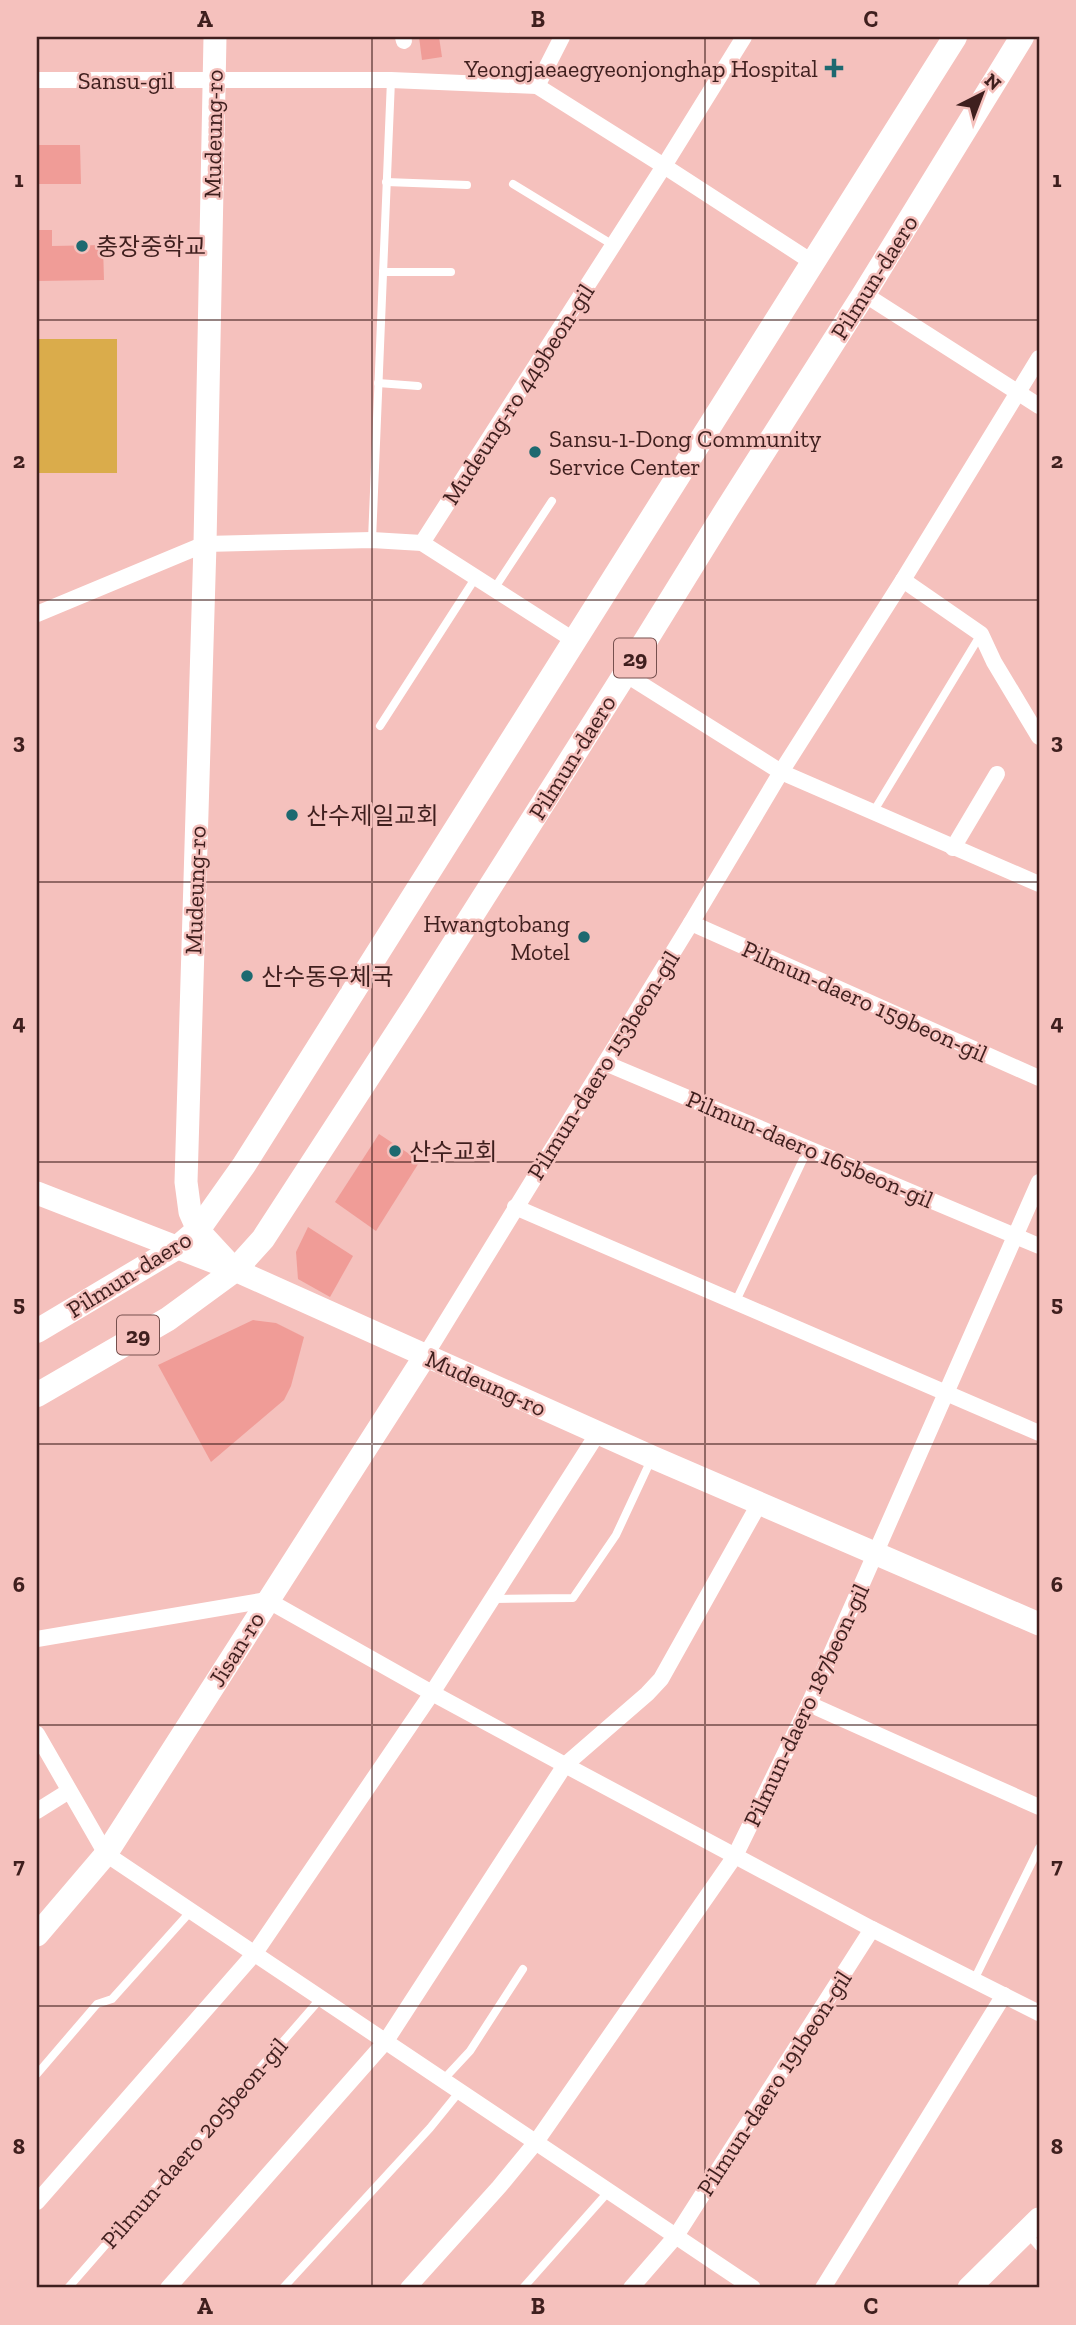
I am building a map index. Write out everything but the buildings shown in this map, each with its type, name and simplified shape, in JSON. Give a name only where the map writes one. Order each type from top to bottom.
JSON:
[{"type":"main road","name":"Pilmun-daero","points":[[37,1331],[178,1247],[198,1230],[244,1165],[955,37]]},
{"type":"main road","name":"Pilmun-daero","points":[[37,1395],[168,1319],[235,1270],[263,1239],[625,674],[1022,37]]},
{"type":"street","name":"Mudeung-ro","points":[[215,37],[205,544],[186,1182],[190,1212],[198,1230],[235,1270],[652,1457],[1039,1624]]},
{"type":"street","points":[[562,37],[537,86],[812,262]]},
{"type":"street","name":"Mudeung-ro 449beon-gil","points":[[422,544],[744,37]]},
{"type":"street","name":"Sansu-gil","points":[[37,80],[391,80],[537,86]]},
{"type":"street","points":[[864,294],[1039,406]]},
{"type":"street","name":"Pilmun-daero 153beon-gil","points":[[425,1356],[691,923],[780,772],[903,580],[1039,358]]},
{"type":"street","points":[[37,614],[205,544],[372,540],[422,544],[575,640]]},
{"type":"street","points":[[903,580],[981,634],[994,662],[1039,737]]},
{"type":"street","points":[[625,674],[780,772],[1039,884]]},
{"type":"street","points":[[953,848],[997,774]]},
{"type":"street","name":"Pilmun-daero 159beon-gil","points":[[691,923],[1039,1078]]},
{"type":"street","name":"Pilmun-daero 165beon-gil","points":[[605,1063],[1039,1246]]},
{"type":"street","points":[[876,1554],[1039,1182]]},
{"type":"street","points":[[37,1193],[235,1270]]},
{"type":"street","points":[[515,1207],[1039,1433]]},
{"type":"street","name":"Jisan-ro","points":[[37,1935],[106,1854],[425,1356]]},
{"type":"street","points":[[37,2202],[254,1953],[432,1693],[598,1433]]},
{"type":"street","points":[[168,2288],[386,2041],[565,1765],[661,1679],[759,1504]]},
{"type":"street","name":"Pilmun-daero 187beon-gil","points":[[735,1856],[809,1704],[876,1554]]},
{"type":"street","points":[[37,1639],[267,1600]]},
{"type":"street","name":"Pilmun-daero 187beon-gil","points":[[267,1600],[432,1693],[735,1856],[1039,2013]]},
{"type":"street","points":[[809,1704],[1039,1807]]},
{"type":"street","points":[[37,1734],[106,1854],[753,2288]]},
{"type":"street","points":[[37,1811],[69,1791]]},
{"type":"street","points":[[408,2288],[536,2142],[735,1856]]},
{"type":"street","name":"Pilmun-daero 191beon-gil","points":[[676,2236],[872,1929]]},
{"type":"street","points":[[823,2288],[1004,1996]]},
{"type":"street","points":[[969,2288],[1035,2233]]},
{"type":"street","points":[[631,2288],[676,2236]]},
{"type":"lane","points":[[372,540],[391,80]]},
{"type":"lane","points":[[386,182],[467,186]]},
{"type":"lane","points":[[513,184],[614,245]]},
{"type":"lane","points":[[383,272],[451,272]]},
{"type":"lane","points":[[378,383],[418,386]]},
{"type":"lane","points":[[494,589],[552,501]]},
{"type":"lane","points":[[380,726],[476,577]]},
{"type":"lane","points":[[872,814],[981,634]]},
{"type":"lane","points":[[735,1303],[808,1149]]},
{"type":"lane","points":[[494,1599],[573,1598],[616,1535],[652,1457]]},
{"type":"lane","points":[[974,1980],[1039,1848]]},
{"type":"lane","points":[[37,2074],[97,2004],[112,1998],[191,1911]]},
{"type":"lane","points":[[443,2080],[470,2051],[523,1969]]},
{"type":"lane","name":"Pilmun-daero 205beon-gil","points":[[68,2288],[321,1998]]},
{"type":"lane","points":[[283,2288],[430,2128],[460,2091]]},
{"type":"lane","points":[[523,2288],[609,2191]]},
{"type":"shaded area","points":[[37,339],[117,339],[117,473],[37,473]]},
{"type":"place","name":"Yeongjaeaegyeonjonghap Hospital","points":[[834,68]]},
{"type":"place","name":"충장중학교","points":[[82,246]]},
{"type":"place","name":"Sansu-1-Dong Community Service Center","points":[[535,452]]},
{"type":"place","name":"산수제일교회","points":[[292,815]]},
{"type":"place","name":"Hwangtobang Motel","points":[[584,937]]},
{"type":"place","name":"산수동우체국","points":[[247,976]]},
{"type":"place","name":"산수교회","points":[[395,1151]]}]
